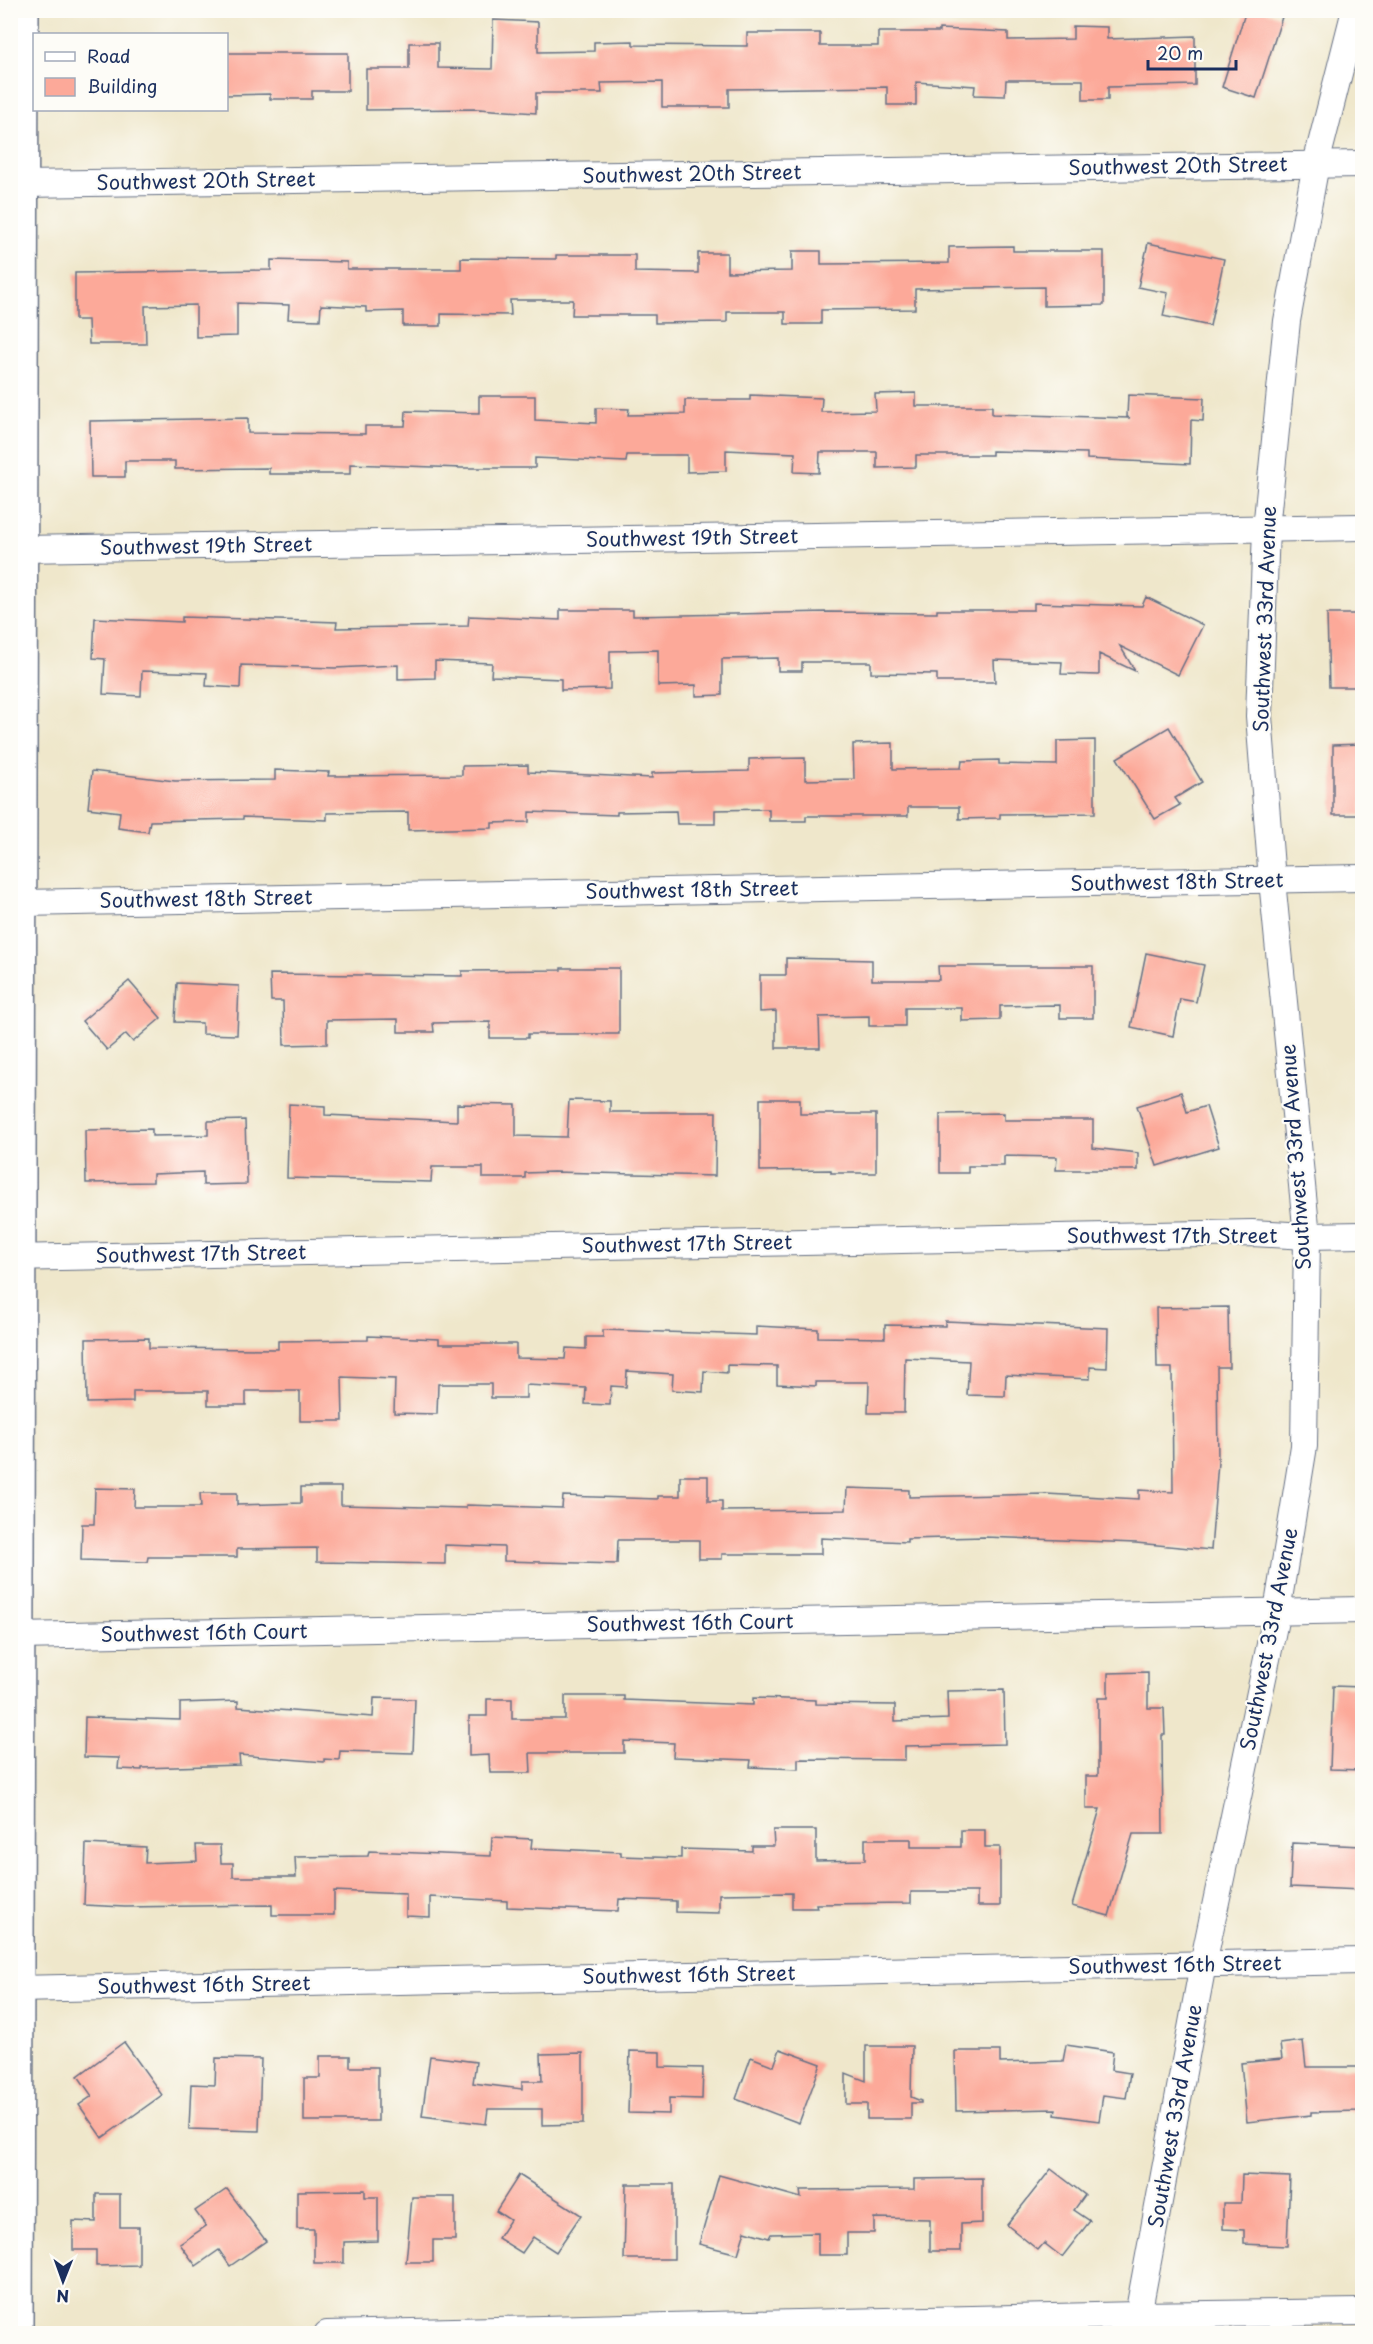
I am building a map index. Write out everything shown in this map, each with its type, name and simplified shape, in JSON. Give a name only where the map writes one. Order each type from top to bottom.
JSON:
[{"type":"street","points":[[16,2334],[13,2140],[16,1989],[17,1636],[14,1258],[21,903],[22,10]]},
{"type":"street","name":"Southwest 33rd Avenue","points":[[1138,2324],[1203,1964],[1277,1611],[1304,1446],[1307,1236],[1272,880],[1259,716],[1266,529],[1287,321],[1316,164],[1356,10]]},
{"type":"street","name":"Southwest 20th Street","points":[[22,183],[1362,164]]},
{"type":"street","name":"Southwest 19th Street","points":[[21,549],[1362,527]]},
{"type":"street","name":"Southwest 18th Street","points":[[21,903],[1362,878]]},
{"type":"street","name":"Southwest 17th Street","points":[[14,1258],[1252,1233],[1307,1236],[1362,1235]]},
{"type":"street","name":"Southwest 16th Court","points":[[17,1636],[1362,1610]]},
{"type":"street","name":"Southwest 16th Street","points":[[16,1989],[1362,1961]]},
{"type":"street","points":[[327,2334],[1138,2324],[1362,2312]]},
{"type":"building","points":[[1246,10],[1261,10],[1282,17],[1256,98],[1222,87]]},
{"type":"building","points":[[493,20],[538,22],[538,52],[594,51],[594,42],[633,41],[633,45],[747,46],[747,33],[820,33],[820,46],[878,46],[878,32],[939,32],[939,29],[1008,32],[1008,40],[1073,39],[1073,26],[1107,27],[1107,39],[1195,36],[1195,85],[1108,87],[1108,100],[1083,100],[1083,80],[1006,80],[1005,96],[974,95],[975,86],[916,82],[916,105],[887,105],[887,87],[729,89],[729,107],[662,107],[662,82],[601,83],[602,93],[536,93],[536,113],[479,109],[366,110],[366,69],[409,69],[409,43],[438,43],[438,68],[492,69]]},
{"type":"building","points":[[228,53],[348,53],[348,91],[312,91],[312,99],[270,99],[270,94],[228,95]]},
{"type":"building","points":[[1148,243],[1224,259],[1210,326],[1163,316],[1168,293],[1138,287]]},
{"type":"building","points":[[1013,246],[1013,251],[1104,251],[1104,305],[1044,306],[1044,287],[915,289],[915,309],[821,310],[821,324],[785,324],[785,312],[727,312],[727,322],[655,323],[655,315],[572,315],[573,300],[510,300],[511,315],[441,314],[441,326],[403,326],[403,311],[366,312],[366,307],[321,305],[320,320],[288,319],[289,305],[237,303],[237,336],[196,337],[196,305],[145,306],[146,344],[89,344],[88,320],[75,320],[75,273],[271,270],[271,260],[347,262],[347,269],[461,269],[461,258],[556,259],[556,255],[635,255],[635,272],[698,273],[698,253],[727,253],[727,272],[792,271],[792,251],[821,251],[821,264],[949,263],[949,247]]},
{"type":"building","points":[[916,393],[916,406],[992,406],[992,414],[1130,418],[1127,417],[1128,395],[1204,398],[1203,421],[1191,420],[1190,464],[1087,459],[1087,453],[992,451],[992,455],[916,455],[916,467],[877,468],[877,452],[820,452],[819,473],[794,472],[795,453],[726,450],[726,471],[687,472],[687,455],[627,455],[626,462],[535,458],[535,468],[350,464],[350,474],[269,474],[269,468],[175,469],[175,461],[125,461],[125,477],[91,477],[90,421],[248,418],[248,433],[365,434],[365,426],[405,426],[406,411],[479,413],[479,396],[535,396],[535,420],[596,423],[596,408],[629,409],[628,415],[685,414],[685,400],[750,400],[750,395],[822,398],[821,412],[876,411],[875,394]]},
{"type":"building","points":[[1146,597],[1203,625],[1178,675],[1120,646],[1135,671],[1099,654],[1099,675],[1061,674],[1062,662],[994,660],[995,682],[937,682],[937,674],[871,673],[871,662],[802,662],[802,671],[778,671],[778,658],[722,659],[722,695],[696,696],[696,685],[658,686],[658,650],[610,651],[610,689],[561,690],[561,679],[491,676],[492,663],[435,661],[435,678],[398,679],[398,665],[335,668],[241,665],[240,688],[206,686],[207,673],[142,671],[141,696],[103,694],[105,659],[93,658],[95,618],[182,622],[182,617],[337,622],[336,628],[468,626],[469,616],[560,620],[560,610],[633,610],[633,616],[828,612],[937,613],[937,610],[1034,610],[1034,603],[1142,606]]},
{"type":"building","points":[[1327,614],[1362,614],[1362,687],[1329,687]]},
{"type":"building","points":[[1169,727],[1202,782],[1175,798],[1180,805],[1155,819],[1117,758]]},
{"type":"building","points":[[1095,740],[1095,813],[1000,814],[1000,818],[959,819],[959,807],[908,807],[908,816],[806,816],[806,821],[769,821],[769,809],[715,810],[715,824],[677,824],[676,811],[617,812],[617,815],[529,812],[529,822],[492,823],[492,828],[408,830],[408,812],[327,813],[327,820],[243,817],[243,819],[150,821],[148,832],[118,828],[120,812],[88,808],[92,771],[175,781],[275,780],[275,770],[329,772],[328,776],[462,775],[462,766],[528,765],[528,772],[652,778],[652,773],[749,771],[749,759],[805,758],[805,780],[854,779],[853,744],[893,743],[893,769],[961,768],[962,761],[999,760],[999,764],[1057,765],[1057,741]]},
{"type":"building","points":[[1362,744],[1362,815],[1333,815],[1333,745]]},
{"type":"building","points":[[1146,953],[1204,965],[1196,1002],[1180,999],[1173,1036],[1131,1027]]},
{"type":"building","points":[[786,958],[872,960],[872,980],[939,980],[938,966],[1093,966],[1093,1018],[1060,1018],[1060,1005],[1000,1006],[1000,1020],[962,1021],[962,1008],[905,1008],[905,1026],[869,1026],[869,1016],[819,1017],[820,1048],[776,1048],[776,1011],[760,1012],[760,975],[786,975]]},
{"type":"building","points":[[561,968],[619,968],[619,1034],[528,1034],[528,1038],[490,1038],[490,1022],[433,1023],[434,1032],[398,1032],[398,1019],[327,1020],[327,1044],[284,1045],[283,1001],[271,1001],[270,974],[462,976],[462,971],[561,970]]},
{"type":"building","points":[[129,981],[161,1018],[133,1042],[126,1034],[107,1050],[82,1021]]},
{"type":"building","points":[[177,983],[239,986],[237,1035],[202,1034],[202,1023],[175,1022]]},
{"type":"building","points":[[1181,1092],[1187,1112],[1206,1106],[1219,1147],[1157,1166],[1137,1106]]},
{"type":"building","points":[[760,1099],[800,1099],[800,1114],[876,1114],[876,1173],[831,1173],[831,1170],[760,1171]]},
{"type":"building","points":[[569,1100],[610,1101],[610,1112],[716,1112],[715,1176],[553,1172],[525,1173],[525,1178],[483,1178],[483,1167],[432,1167],[431,1182],[287,1178],[289,1104],[325,1106],[325,1115],[457,1121],[457,1104],[516,1105],[516,1136],[567,1137]]},
{"type":"building","points":[[1004,1113],[1004,1120],[1093,1120],[1093,1148],[1138,1153],[1138,1170],[1056,1170],[1057,1157],[1004,1156],[1004,1166],[968,1166],[968,1173],[940,1173],[940,1114]]},
{"type":"building","points":[[245,1120],[247,1184],[203,1185],[203,1172],[153,1174],[153,1182],[86,1183],[85,1130],[152,1129],[152,1136],[208,1135],[208,1121]]},
{"type":"building","points":[[1228,1307],[1229,1367],[1217,1367],[1218,1462],[1211,1550],[1136,1543],[984,1537],[907,1539],[907,1542],[821,1538],[821,1554],[722,1554],[722,1559],[699,1559],[699,1540],[618,1540],[617,1564],[504,1561],[504,1547],[445,1545],[445,1564],[317,1562],[317,1548],[237,1549],[237,1557],[148,1557],[147,1562],[81,1560],[82,1524],[94,1524],[95,1488],[135,1489],[134,1507],[201,1507],[200,1493],[237,1493],[237,1505],[301,1503],[301,1487],[341,1487],[341,1505],[562,1508],[563,1496],[658,1499],[658,1496],[680,1496],[680,1476],[708,1476],[708,1501],[722,1501],[722,1511],[846,1510],[847,1488],[909,1490],[909,1497],[1046,1494],[1139,1499],[1139,1490],[1173,1492],[1172,1368],[1157,1368],[1156,1308]]},
{"type":"building","points":[[945,1321],[1108,1328],[1107,1368],[1090,1367],[1090,1379],[1006,1375],[1005,1396],[967,1395],[969,1361],[905,1358],[904,1413],[868,1413],[869,1382],[816,1382],[816,1386],[777,1384],[777,1366],[727,1365],[727,1373],[704,1371],[703,1392],[672,1390],[673,1374],[627,1371],[626,1387],[611,1386],[610,1405],[585,1404],[586,1388],[526,1385],[526,1398],[491,1398],[491,1384],[438,1384],[437,1414],[394,1413],[395,1379],[342,1377],[343,1421],[300,1421],[300,1391],[246,1391],[246,1405],[208,1405],[208,1391],[133,1391],[133,1402],[87,1403],[86,1339],[149,1338],[149,1348],[278,1349],[278,1341],[368,1340],[368,1336],[439,1339],[439,1344],[516,1344],[516,1358],[565,1359],[566,1348],[586,1349],[586,1337],[603,1337],[603,1330],[756,1335],[756,1326],[818,1329],[818,1337],[885,1338],[885,1325],[945,1326]]},
{"type":"building","points":[[1148,1672],[1148,1708],[1164,1708],[1163,1834],[1133,1834],[1109,1916],[1072,1906],[1100,1809],[1086,1809],[1086,1776],[1098,1776],[1098,1698],[1108,1698],[1108,1673]]},
{"type":"building","points":[[1333,1686],[1362,1687],[1362,1770],[1330,1769]]},
{"type":"building","points":[[1004,1690],[1005,1744],[905,1746],[905,1760],[798,1759],[798,1769],[750,1767],[751,1760],[673,1757],[674,1743],[624,1741],[624,1753],[530,1753],[531,1773],[490,1773],[489,1755],[469,1756],[469,1716],[487,1716],[487,1699],[512,1699],[512,1719],[565,1719],[565,1696],[624,1696],[624,1700],[753,1705],[753,1698],[816,1700],[816,1704],[895,1705],[895,1721],[948,1719],[947,1691]]},
{"type":"building","points":[[374,1698],[415,1699],[413,1753],[340,1751],[339,1760],[324,1759],[324,1762],[239,1755],[240,1765],[142,1768],[142,1770],[118,1769],[119,1758],[84,1757],[85,1717],[180,1720],[180,1703],[238,1701],[238,1707],[373,1717]]},
{"type":"building","points":[[773,1830],[816,1830],[816,1861],[865,1860],[865,1839],[911,1839],[911,1847],[961,1847],[961,1830],[985,1830],[985,1847],[1000,1847],[1000,1906],[977,1906],[977,1892],[911,1892],[911,1903],[816,1904],[817,1908],[792,1908],[792,1893],[719,1894],[719,1913],[676,1912],[676,1901],[619,1899],[618,1911],[507,1907],[507,1901],[430,1897],[430,1917],[406,1916],[406,1894],[334,1891],[334,1915],[272,1915],[272,1905],[125,1907],[84,1905],[86,1844],[146,1847],[145,1863],[197,1861],[196,1845],[220,1845],[221,1863],[233,1863],[233,1877],[296,1877],[295,1857],[368,1856],[369,1851],[491,1856],[492,1837],[532,1839],[531,1848],[621,1852],[621,1856],[681,1858],[681,1849],[752,1851],[752,1846],[774,1846]]},
{"type":"building","points":[[1292,1843],[1362,1846],[1362,1890],[1290,1887]]},
{"type":"building","points":[[1303,2041],[1306,2067],[1362,2067],[1362,2111],[1311,2112],[1311,2115],[1247,2122],[1241,2063],[1282,2059],[1280,2044]]},
{"type":"building","points":[[124,2042],[162,2095],[102,2138],[79,2105],[92,2096],[78,2076]]},
{"type":"building","points":[[1066,2045],[1113,2052],[1111,2070],[1130,2073],[1126,2098],[1103,2095],[1099,2121],[1055,2115],[1056,2109],[956,2111],[955,2051],[1000,2051],[1000,2063],[1063,2061]]},
{"type":"building","points":[[866,2046],[912,2046],[911,2097],[921,2103],[911,2103],[911,2119],[867,2119],[867,2104],[846,2104],[846,2073],[866,2081]]},
{"type":"building","points":[[780,2049],[821,2064],[799,2123],[736,2099],[751,2057],[774,2066]]},
{"type":"building","points":[[630,2051],[660,2052],[660,2067],[703,2068],[702,2099],[669,2098],[669,2114],[628,2113]]},
{"type":"building","points":[[583,2053],[583,2124],[542,2125],[542,2109],[488,2109],[486,2124],[422,2116],[430,2056],[476,2062],[473,2083],[522,2089],[522,2081],[542,2081],[541,2054]]},
{"type":"building","points":[[320,2056],[350,2056],[350,2067],[378,2067],[378,2121],[304,2121],[304,2078],[320,2078]]},
{"type":"building","points":[[216,2058],[261,2059],[259,2131],[189,2129],[191,2084],[215,2085]]},
{"type":"building","points":[[1051,2169],[1085,2195],[1074,2210],[1090,2221],[1062,2257],[1044,2243],[1038,2250],[1007,2225]]},
{"type":"building","points":[[519,2175],[581,2215],[556,2252],[533,2237],[522,2253],[498,2238],[510,2220],[496,2211]]},
{"type":"building","points":[[719,2175],[801,2198],[800,2190],[914,2189],[914,2179],[982,2178],[982,2223],[961,2224],[961,2251],[930,2251],[930,2219],[874,2218],[874,2233],[847,2233],[847,2255],[818,2255],[818,2233],[771,2234],[769,2238],[745,2231],[738,2254],[699,2244]]},
{"type":"building","points":[[1242,2175],[1290,2177],[1287,2246],[1244,2244],[1244,2230],[1223,2229],[1223,2203],[1241,2203]]},
{"type":"building","points":[[626,2184],[674,2184],[674,2259],[624,2259]]},
{"type":"building","points":[[227,2189],[266,2241],[230,2266],[219,2250],[196,2266],[180,2244],[206,2226],[195,2211]]},
{"type":"building","points":[[365,2190],[365,2197],[378,2197],[378,2241],[344,2242],[344,2263],[314,2263],[314,2229],[297,2229],[297,2191]]},
{"type":"building","points":[[96,2194],[120,2194],[120,2227],[139,2227],[139,2265],[96,2266],[96,2250],[73,2250],[73,2221],[96,2222]]},
{"type":"building","points":[[412,2197],[455,2197],[455,2240],[433,2240],[433,2262],[406,2262]]}]
